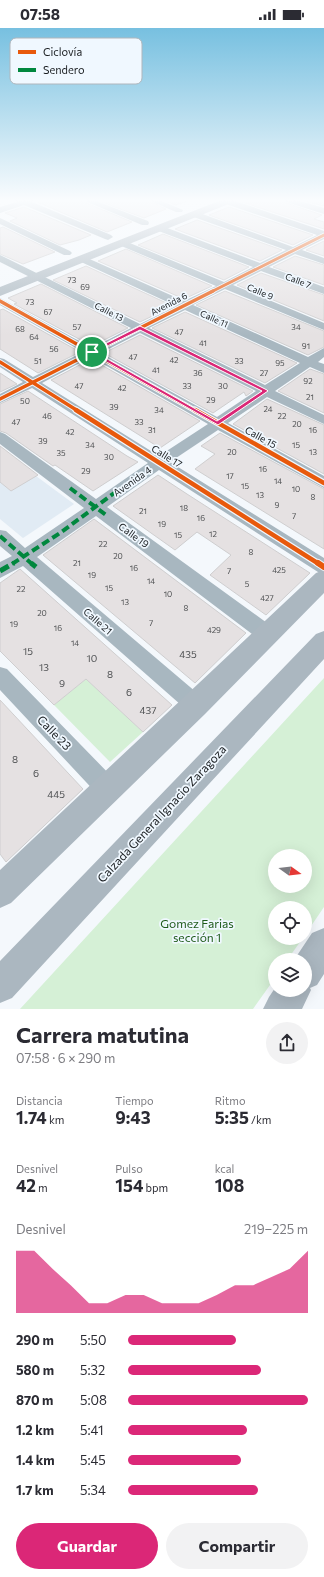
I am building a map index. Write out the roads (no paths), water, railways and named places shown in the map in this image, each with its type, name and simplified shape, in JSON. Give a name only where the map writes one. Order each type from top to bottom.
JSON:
[{"type":"main road","points":[[51,259],[88,245]]},
{"type":"main road","points":[[12,275],[24,270],[38,270],[82,259],[118,245]]},
{"type":"main road","points":[[0,292],[38,270]]},
{"type":"main road","points":[[0,892],[196,705],[324,579]]},
{"type":"main road","name":"Calzada General Ignacio Zaragoza","points":[[0,986],[324,642]]},
{"type":"main road","points":[[312,963],[324,945]]},
{"type":"main road","points":[[281,1009],[289,997]]},
{"type":"street","points":[[50,245],[67,253]]},
{"type":"street","name":"Calle 9","points":[[126,245],[324,327]]},
{"type":"street","name":"Calle 7","points":[[202,245],[324,291]]},
{"type":"street","points":[[280,245],[324,261]]},
{"type":"street","name":"Avenida 6","points":[[0,399],[304,245]]},
{"type":"street","points":[[0,258],[24,270]]},
{"type":"street","name":"Calle 11","points":[[82,259],[324,369]]},
{"type":"street","name":"Calle 13","points":[[38,270],[140,328],[324,420]]},
{"type":"street","name":"Calle 15","points":[[0,301],[324,483]]},
{"type":"street","name":"Avenida 4","points":[[0,571],[30,562],[101,511],[117,490],[324,352]]},
{"type":"street","name":"Calle 17","points":[[0,362],[324,567]]},
{"type":"street","name":"Calle 19","points":[[0,437],[267,634]]},
{"type":"street","name":"Calle 21","points":[[0,536],[196,705]]},
{"type":"street","name":"Calle 23","points":[[0,676],[108,789]]},
{"type":"park label","name":"Gomez Farias sección 1","points":[[197,931]]}]
